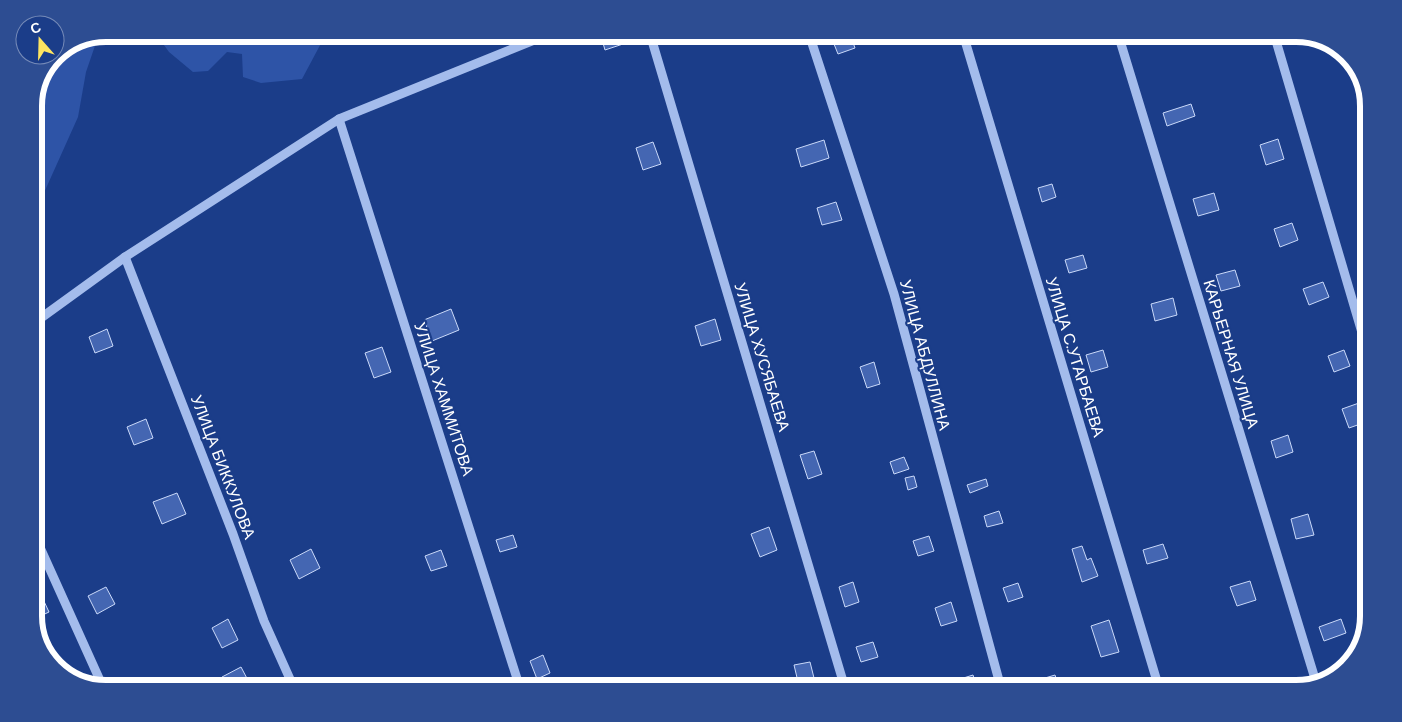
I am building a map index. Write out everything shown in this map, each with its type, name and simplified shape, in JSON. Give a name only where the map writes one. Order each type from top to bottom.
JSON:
[{"type":"street","points":[[43,316],[125,257],[339,119],[529,42]]},
{"type":"street","name":"УЛИЦА ХУСЯБАЕВА","points":[[652,42],[843,680]]},
{"type":"street","name":"УЛИЦА АБДУЛЛИНА","points":[[812,42],[894,294],[999,680]]},
{"type":"street","name":"УЛИЦА С.УТАРБАЕВА","points":[[965,42],[1157,680]]},
{"type":"street","name":"КАРЬЕРНАЯ УЛИЦА","points":[[1120,42],[1314,676]]},
{"type":"street","points":[[1276,42],[1359,324]]},
{"type":"street","name":"УЛИЦА ХАММИТОВА","points":[[339,119],[517,680]]},
{"type":"street","name":"УЛИЦА БИККУЛОВА","points":[[125,257],[233,534],[264,621],[290,680]]},
{"type":"street","points":[[43,554],[98,679]]},
{"type":"shaded area","points":[[162,42],[322,42],[302,79],[261,83],[243,77],[242,54],[227,52],[208,71],[193,72],[169,52]]},
{"type":"shaded area","points":[[96,44],[86,72],[78,117],[43,195],[43,102],[49,78],[58,65],[65,65],[65,57],[82,47]]},
{"type":"building","points":[[603,42],[626,42],[626,43],[605,50]]},
{"type":"building","points":[[833,42],[853,42],[855,48],[838,54]]},
{"type":"building","points":[[1191,104],[1195,116],[1167,126],[1163,113]]},
{"type":"building","points":[[1278,139],[1284,159],[1266,165],[1260,145]]},
{"type":"building","points":[[824,140],[829,158],[801,167],[796,149]]},
{"type":"building","points":[[653,142],[661,164],[643,170],[636,148]]},
{"type":"building","points":[[1052,184],[1056,197],[1042,202],[1038,188]]},
{"type":"building","points":[[1214,193],[1219,210],[1198,216],[1193,199]]},
{"type":"building","points":[[836,202],[842,220],[822,225],[817,208]]},
{"type":"building","points":[[1292,223],[1298,240],[1280,247],[1274,229]]},
{"type":"building","points":[[1083,255],[1087,268],[1069,273],[1065,260]]},
{"type":"building","points":[[1235,270],[1240,286],[1221,291],[1216,275]]},
{"type":"building","points":[[1323,282],[1329,297],[1309,305],[1303,289]]},
{"type":"building","points":[[1173,298],[1177,315],[1155,321],[1151,304]]},
{"type":"building","points":[[451,309],[459,330],[432,341],[424,320]]},
{"type":"building","points":[[715,319],[721,340],[701,346],[695,326]]},
{"type":"building","points":[[107,329],[113,346],[95,353],[89,337]]},
{"type":"building","points":[[382,347],[391,372],[374,378],[365,353]]},
{"type":"building","points":[[1103,350],[1108,367],[1091,372],[1086,355]]},
{"type":"building","points":[[1344,350],[1350,366],[1334,372],[1328,356]]},
{"type":"building","points":[[874,362],[880,384],[867,388],[860,367]]},
{"type":"building","points":[[1359,403],[1360,424],[1349,428],[1342,409]]},
{"type":"building","points":[[146,419],[153,438],[134,445],[127,427]]},
{"type":"building","points":[[1288,435],[1293,452],[1276,458],[1271,441]]},
{"type":"building","points":[[814,451],[822,474],[808,479],[800,455]]},
{"type":"building","points":[[904,457],[909,469],[894,474],[890,462]]},
{"type":"building","points":[[914,476],[917,487],[908,490],[905,478]]},
{"type":"building","points":[[986,479],[988,486],[970,493],[967,485]]},
{"type":"building","points":[[177,493],[186,514],[162,524],[153,502]]},
{"type":"building","points":[[999,511],[1003,523],[987,527],[984,516]]},
{"type":"building","points":[[1308,514],[1314,535],[1296,539],[1291,519]]},
{"type":"building","points":[[769,527],[777,550],[760,557],[751,534]]},
{"type":"building","points":[[513,535],[517,547],[500,552],[496,540]]},
{"type":"building","points":[[929,536],[934,551],[918,556],[913,541]]},
{"type":"building","points":[[1163,544],[1168,558],[1147,564],[1143,550]]},
{"type":"building","points":[[1082,546],[1087,560],[1091,558],[1098,576],[1082,582],[1072,549]]},
{"type":"building","points":[[311,549],[320,568],[299,579],[290,560]]},
{"type":"building","points":[[441,550],[447,566],[431,571],[425,556]]},
{"type":"building","points":[[1250,581],[1256,600],[1237,606],[1230,587]]},
{"type":"building","points":[[853,582],[859,602],[845,607],[839,587]]},
{"type":"building","points":[[1018,583],[1023,597],[1008,602],[1003,588]]},
{"type":"building","points":[[106,587],[115,604],[97,614],[88,596]]},
{"type":"building","points":[[43,599],[49,612],[43,615]]},
{"type":"building","points":[[951,602],[957,621],[941,626],[935,608]]},
{"type":"building","points":[[228,619],[238,640],[222,648],[212,628]]},
{"type":"building","points":[[1341,619],[1346,633],[1324,641],[1319,627]]},
{"type":"building","points":[[1109,620],[1119,652],[1101,657],[1091,626]]},
{"type":"building","points":[[873,642],[878,657],[861,662],[856,647]]},
{"type":"building","points":[[543,655],[550,673],[537,679],[530,661]]},
{"type":"building","points":[[810,662],[814,680],[798,680],[794,665]]},
{"type":"building","points":[[241,667],[248,680],[224,680],[222,677]]},
{"type":"building","points":[[973,675],[975,680],[957,680]]},
{"type":"building","points":[[1055,675],[1057,680],[1046,680],[1045,678]]}]
